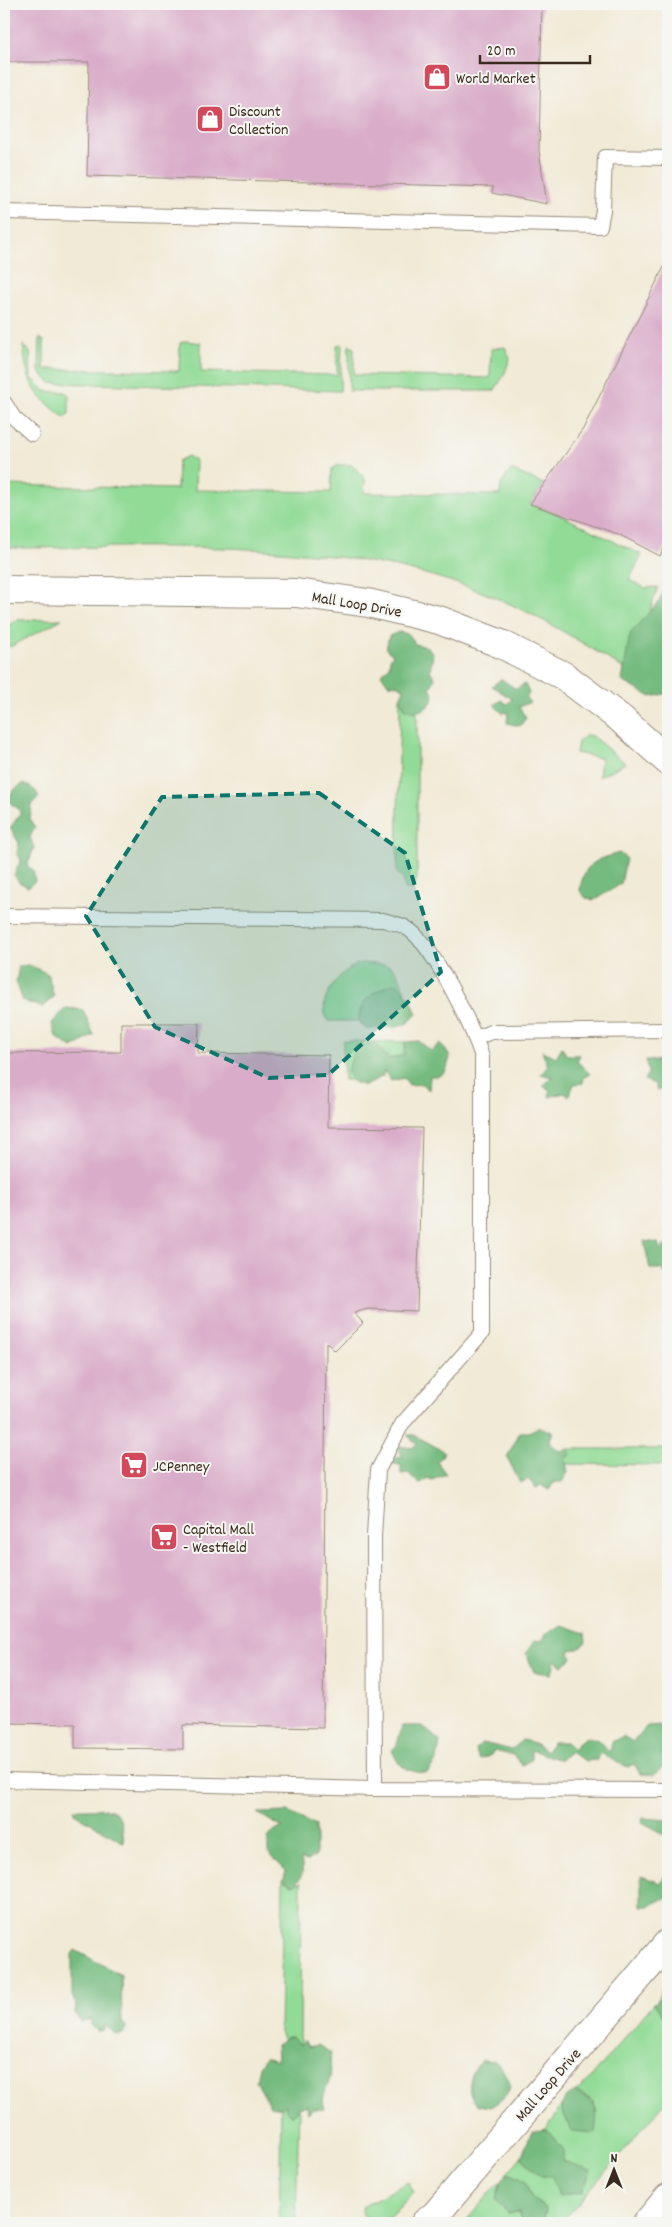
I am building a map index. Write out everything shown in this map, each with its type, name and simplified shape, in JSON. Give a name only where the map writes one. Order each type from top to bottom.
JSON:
[{"type":"street","name":"Mall Loop Drive","points":[[4,590],[296,593],[368,603],[439,620],[501,644],[564,676],[620,719],[668,761]]},
{"type":"street","name":"Mall Loop Drive","points":[[425,2223],[436,2214],[668,1943]]},
{"type":"street","points":[[647,2223],[668,2198]]},
{"type":"lane","points":[[4,212],[600,226],[603,210],[605,157],[668,158]]},
{"type":"lane","points":[[4,402],[14,418],[32,434]]},
{"type":"lane","points":[[4,916],[383,920],[406,928],[422,942],[476,1038],[482,1057],[482,1333],[402,1424],[378,1470],[374,1536],[374,1788]]},
{"type":"lane","points":[[476,1038],[492,1032],[668,1030]]},
{"type":"lane","points":[[4,1780],[374,1788],[668,1790]]},
{"type":"highlighted area","points":[[319,793],[405,853],[441,972],[328,1075],[269,1078],[155,1027],[86,916],[162,797]]},
{"type":"green space","points":[[40,338],[44,341],[44,369],[179,371],[180,343],[186,341],[201,343],[201,372],[337,375],[337,345],[342,344],[340,391],[51,383],[39,372]]},
{"type":"green space","points":[[23,345],[30,352],[31,377],[45,391],[66,392],[69,395],[69,413],[66,417],[61,415],[37,393],[29,378]]},
{"type":"green space","points":[[349,345],[354,348],[354,375],[490,378],[491,349],[505,347],[510,359],[504,375],[494,391],[349,391]]},
{"type":"green space","points":[[188,456],[196,461],[195,490],[331,492],[332,469],[338,465],[352,465],[365,478],[364,493],[500,495],[501,484],[511,470],[544,484],[530,504],[558,514],[642,555],[629,580],[645,588],[658,587],[629,672],[546,622],[494,597],[436,577],[377,563],[315,554],[252,549],[189,547],[4,548],[4,485],[177,489],[178,461]]},
{"type":"green space","points":[[668,582],[668,693],[651,697],[622,681],[630,634],[660,600]]},
{"type":"green space","points":[[62,619],[10,647],[8,644],[8,629],[10,624],[17,620]]},
{"type":"green space","points":[[399,632],[409,634],[415,644],[428,647],[433,654],[430,670],[435,679],[430,688],[434,696],[430,704],[420,711],[406,710],[400,698],[404,689],[399,685],[388,684],[381,674],[389,667],[390,659],[393,655],[386,649],[389,636]]},
{"type":"green space","points":[[501,679],[516,689],[525,684],[529,693],[526,699],[530,702],[519,707],[526,718],[520,726],[507,723],[508,712],[502,713],[494,705],[501,700],[507,704],[512,699],[492,686]]},
{"type":"green space","points":[[400,698],[406,710],[417,711],[417,879],[413,889],[405,889],[403,879],[397,873]]},
{"type":"green space","points":[[587,735],[592,736],[625,763],[599,777],[601,758],[576,753],[578,742]]},
{"type":"green space","points":[[24,783],[36,791],[39,797],[32,805],[30,820],[35,827],[30,837],[34,848],[27,866],[33,870],[35,881],[28,887],[19,882],[14,875],[21,860],[17,853],[19,843],[10,828],[20,814],[19,809],[7,801],[14,790]]},
{"type":"green space","points":[[619,853],[626,858],[621,884],[594,900],[586,898],[580,891],[587,869],[603,858]]},
{"type":"green space","points":[[361,963],[381,964],[391,967],[398,975],[406,993],[397,983],[390,985],[377,991],[365,1001],[359,1013],[359,1021],[328,1021],[325,1013],[325,1004],[332,986],[346,971]]},
{"type":"green space","points":[[29,965],[48,974],[54,997],[42,1007],[23,1001],[16,982],[19,966]]},
{"type":"green space","points":[[397,983],[410,998],[417,1014],[400,1026],[368,1030],[359,1023],[359,1015],[365,1002],[375,992]]},
{"type":"green space","points":[[66,1008],[83,1010],[94,1035],[72,1048],[56,1037],[52,1023]]},
{"type":"green space","points":[[343,1041],[405,1042],[404,1055],[389,1059],[352,1062],[347,1072],[352,1080],[344,1080]]},
{"type":"green space","points":[[419,1041],[431,1051],[441,1043],[450,1057],[446,1071],[439,1076],[430,1076],[429,1090],[422,1084],[409,1085],[404,1078],[391,1081],[384,1071],[383,1076],[365,1086],[353,1082],[347,1072],[356,1046],[375,1043],[389,1059],[404,1055],[405,1042]]},
{"type":"green space","points":[[562,1047],[566,1055],[580,1055],[577,1061],[590,1074],[584,1077],[583,1083],[574,1084],[569,1096],[564,1093],[549,1097],[550,1090],[543,1086],[552,1077],[541,1074],[548,1066],[542,1051],[556,1057]]},
{"type":"green space","points":[[663,1053],[668,1058],[668,1088],[664,1087],[657,1091],[655,1084],[644,1080],[648,1073],[646,1060],[658,1061]]},
{"type":"green space","points":[[644,1241],[658,1243],[660,1250],[668,1243],[668,1277],[661,1269],[650,1269]]},
{"type":"green space","points":[[538,1427],[553,1432],[549,1442],[559,1451],[568,1449],[571,1454],[565,1459],[568,1472],[562,1482],[554,1482],[549,1490],[541,1485],[536,1488],[528,1479],[520,1483],[507,1457],[520,1432],[529,1432]]},
{"type":"green space","points":[[407,1435],[414,1435],[444,1451],[442,1457],[437,1462],[446,1474],[432,1480],[428,1478],[419,1484],[408,1473],[401,1474],[401,1465],[390,1463],[391,1458],[403,1457],[397,1446],[412,1448],[417,1444]]},
{"type":"green space","points":[[568,1449],[668,1449],[668,1465],[564,1464],[565,1459],[571,1454]]},
{"type":"green space","points":[[561,1625],[585,1633],[586,1642],[578,1649],[569,1650],[572,1658],[562,1666],[555,1660],[552,1674],[534,1672],[526,1653],[534,1641],[543,1640],[546,1634]]},
{"type":"green space","points":[[660,1725],[668,1737],[668,1762],[654,1775],[640,1774],[634,1764],[628,1767],[601,1753],[597,1760],[586,1761],[569,1752],[561,1760],[531,1750],[531,1760],[522,1765],[513,1755],[493,1751],[491,1755],[480,1760],[475,1750],[483,1743],[512,1750],[522,1740],[535,1743],[546,1751],[553,1742],[566,1742],[575,1750],[576,1745],[587,1737],[598,1740],[610,1752],[612,1742],[623,1736],[633,1742],[647,1726]]},
{"type":"green space","points":[[402,1726],[422,1726],[440,1741],[437,1760],[427,1773],[414,1772],[405,1768],[395,1756],[392,1750],[397,1745]]},
{"type":"green space","points":[[74,1809],[112,1810],[120,1820],[124,1843],[74,1813]]},
{"type":"green space","points":[[288,1812],[316,1826],[316,1855],[308,1861],[301,1859],[302,1874],[293,1885],[283,1880],[286,1871],[268,1852],[268,1838],[275,1830],[283,1828],[257,1813]]},
{"type":"green space","points":[[643,1818],[668,1820],[668,1836],[642,1822]]},
{"type":"green space","points":[[668,1869],[668,1897],[649,1906],[641,1906],[641,1876],[661,1883]]},
{"type":"green space","points":[[283,1880],[293,1885],[301,1882],[300,2045],[284,2041],[280,2032]]},
{"type":"green space","points":[[75,1950],[121,1975],[122,2023],[126,2026],[125,2033],[118,2035],[104,2025],[104,2030],[97,2031],[91,2025],[91,2019],[80,2022],[75,2013],[76,2003],[72,1996],[72,1954]]},
{"type":"green space","points":[[668,1984],[668,2023],[654,2003],[657,2001],[662,1989]]},
{"type":"green space","points":[[654,2003],[668,2023],[668,2099],[561,2223],[543,2223],[546,2209],[531,2197],[524,2180],[507,2173],[521,2157],[541,2176],[562,2161],[563,2150],[546,2129],[561,2106],[571,2131],[598,2113],[592,2100],[576,2092],[589,2080]]},
{"type":"green space","points":[[287,2037],[293,2037],[300,2045],[304,2040],[308,2047],[318,2045],[331,2053],[331,2075],[324,2097],[325,2109],[313,2109],[308,2114],[307,2105],[299,2108],[292,2115],[285,2110],[287,2104],[281,2108],[270,2106],[256,2081],[259,2067],[265,2057],[277,2061],[276,2045]]},
{"type":"green space","points":[[482,2060],[495,2061],[506,2074],[510,2085],[505,2095],[491,2107],[476,2103],[470,2093],[472,2074]]},
{"type":"green space","points":[[576,2092],[593,2103],[595,2107],[597,2118],[595,2133],[571,2131],[561,2106],[566,2097]]},
{"type":"green space","points":[[287,2104],[299,2108],[296,2223],[279,2223],[281,2108]]},
{"type":"green space","points":[[546,2129],[564,2150],[562,2161],[591,2170],[582,2192],[559,2196],[552,2176],[541,2176],[521,2157],[532,2132]]},
{"type":"green space","points":[[507,2173],[524,2180],[531,2197],[546,2209],[543,2223],[522,2223],[519,2212],[508,2213],[496,2200],[501,2181]]},
{"type":"green space","points":[[501,2181],[496,2200],[519,2212],[522,2223],[464,2223]]},
{"type":"green space","points":[[408,2182],[414,2192],[389,2218],[372,2221],[362,2214],[362,2207]]},
{"type":"building","points":[[4,4],[542,4],[539,151],[547,204],[492,193],[493,187],[87,176],[89,62],[4,62]]},
{"type":"building","points":[[668,259],[668,540],[660,556],[618,534],[530,504],[583,429]]},
{"type":"building","name":"Capital Mall - Westfield","points":[[121,1023],[199,1023],[198,1053],[329,1055],[328,1127],[422,1128],[417,1311],[368,1309],[354,1313],[363,1323],[335,1351],[326,1342],[323,1728],[183,1725],[183,1749],[75,1748],[75,1724],[4,1723],[4,1053],[121,1052]]},
{"type":"place","name":"World Market","points":[[437,77]]},
{"type":"place","name":"Discount Collection","points":[[210,119]]},
{"type":"place","name":"JCPenney","points":[[134,1465]]},
{"type":"place","name":"Capital Mall - Westfield","points":[[164,1537]]}]
